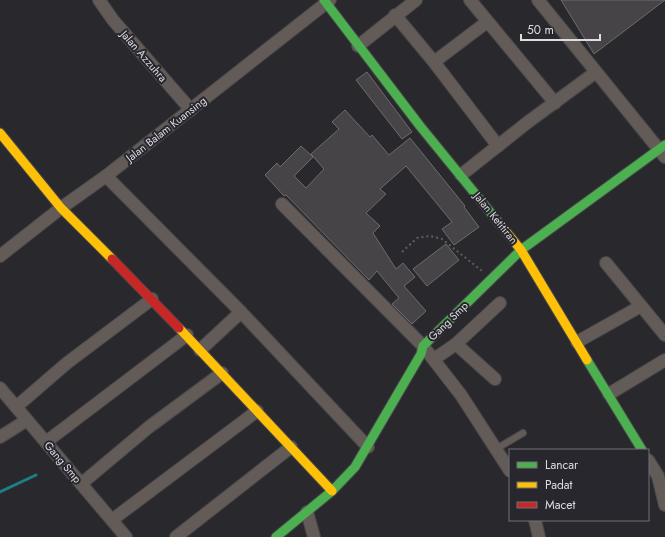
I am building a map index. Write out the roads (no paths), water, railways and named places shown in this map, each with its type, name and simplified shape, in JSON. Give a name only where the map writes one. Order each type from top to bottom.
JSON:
[{"type":"street","name":"Jalan Azzuhra","points":[[99,0],[113,20],[191,110]]},
{"type":"street","points":[[358,46],[395,15],[416,0]]},
{"type":"street","points":[[470,0],[555,102]]},
{"type":"street","points":[[538,0],[596,72],[663,151]]},
{"type":"street","name":"Jalan Balam Kuansing","points":[[0,256],[191,110],[327,1]]},
{"type":"street","name":"Jalan Ketitiran","points":[[327,1],[358,46],[420,126],[521,250],[641,449]]},
{"type":"street","points":[[395,15],[434,62],[498,146]]},
{"type":"street","points":[[434,62],[487,22]]},
{"type":"street","points":[[461,175],[596,72]]},
{"type":"street","points":[[0,133],[62,208],[136,281],[332,491]]},
{"type":"street","name":"Gang Smp","points":[[276,537],[332,491],[355,467],[421,354],[423,346],[521,250],[663,151]]},
{"type":"street","points":[[106,176],[241,312],[368,447]]},
{"type":"street","points":[[282,204],[423,346],[461,395],[509,469]]},
{"type":"street","points":[[606,263],[665,336]]},
{"type":"street","points":[[16,406],[67,363],[152,299]]},
{"type":"street","points":[[434,359],[456,344],[500,303]]},
{"type":"street","points":[[577,342],[641,306]]},
{"type":"street","points":[[200,350],[241,312]]},
{"type":"street","points":[[46,442],[187,336]]},
{"type":"street","points":[[456,344],[494,379]]},
{"type":"street","points":[[609,394],[665,360]]},
{"type":"street","points":[[81,484],[149,427],[222,373]]},
{"type":"street","name":"Gang Smp","points":[[0,388],[126,537]]},
{"type":"street","points":[[112,520],[257,411]]},
{"type":"street","points":[[0,437],[27,420]]},
{"type":"street","points":[[176,537],[291,447]]},
{"type":"street","points":[[649,462],[657,476],[665,505]]},
{"type":"street","points":[[307,512],[314,537]]},
{"type":"street","points":[[535,521],[539,537]]},
{"type":"lane","points":[[496,448],[522,434]]},
{"type":"waterway","points":[[0,492],[36,475]]}]
